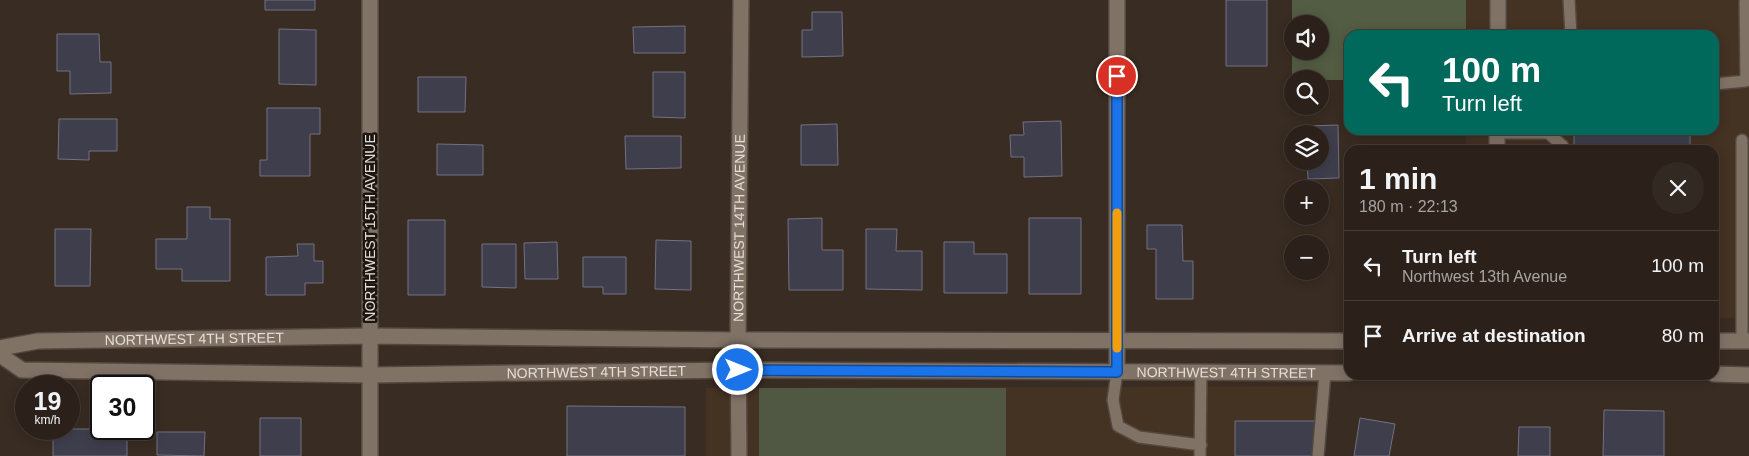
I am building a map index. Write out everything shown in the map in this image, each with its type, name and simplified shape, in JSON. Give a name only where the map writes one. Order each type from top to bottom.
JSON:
[{"type":"street","name":"NORTHWEST 15TH AVENUE","points":[[370,0],[370,456]]},
{"type":"street","name":"NORTHWEST 14TH AVENUE","points":[[739,456],[738,340],[741,0]]},
{"type":"street","points":[[1117,0],[1117,372]]},
{"type":"street","points":[[1498,0],[1498,30]]},
{"type":"street","name":"NORTHWEST 4TH STREET","points":[[0,348],[38,341],[370,336],[738,340],[1344,341]]},
{"type":"street","points":[[1719,341],[1745,341]]},
{"type":"street","name":"NORTHWEST 4TH STREET","points":[[0,354],[22,370],[370,375],[738,370],[1344,373]]},
{"type":"street","points":[[1719,374],[1749,375]]},
{"type":"lane","points":[[1569,0],[1571,30]]},
{"type":"lane","points":[[1719,84],[1746,81],[1745,2]]},
{"type":"lane","points":[[1552,135],[1562,145]]},
{"type":"lane","points":[[1742,140],[1745,341]]},
{"type":"lane","points":[[1117,372],[1114,400],[1118,426],[1140,437],[1201,450],[1201,372]]},
{"type":"lane","points":[[1318,456],[1325,373]]},
{"type":"shaded area","points":[[1466,0],[1749,0],[1749,318],[1719,318],[1719,145],[1466,145],[1466,135],[1719,135],[1719,30],[1466,30]]},
{"type":"shaded area","points":[[1326,386],[1325,456],[706,456],[706,388]]},
{"type":"green space","points":[[1292,0],[1466,0],[1466,30],[1344,30],[1344,80],[1329,80],[1329,70],[1292,70],[1292,60],[1329,60],[1329,15],[1292,15]]},
{"type":"green space","points":[[759,388],[1006,388],[1006,456],[759,456]]},
{"type":"building","points":[[265,0],[315,0],[315,10],[265,10]]},
{"type":"building","points":[[1226,0],[1267,0],[1267,66],[1226,66]]},
{"type":"building","points":[[812,12],[842,12],[843,56],[802,57],[802,30],[812,30]]},
{"type":"building","points":[[685,26],[685,53],[634,53],[633,27]]},
{"type":"building","points":[[279,29],[316,30],[316,85],[279,84]]},
{"type":"building","points":[[57,34],[99,34],[100,62],[111,62],[111,93],[70,94],[70,71],[57,71]]},
{"type":"building","points":[[653,72],[685,72],[685,118],[653,117]]},
{"type":"building","points":[[418,77],[466,77],[465,112],[418,112]]},
{"type":"building","points":[[267,108],[320,108],[320,134],[310,134],[310,176],[260,176],[260,160],[267,160]]},
{"type":"building","points":[[59,119],[117,119],[117,151],[89,151],[89,160],[58,159]]},
{"type":"building","points":[[1061,121],[1062,176],[1024,177],[1024,157],[1011,157],[1010,135],[1024,135],[1023,122]]},
{"type":"building","points":[[837,124],[838,165],[801,165],[801,125]]},
{"type":"building","points":[[1329,125],[1338,125],[1339,178],[1308,179],[1308,170],[1329,170]]},
{"type":"building","points":[[1574,135],[1690,135],[1690,145],[1574,145]]},
{"type":"building","points":[[625,136],[681,136],[681,168],[626,169]]},
{"type":"building","points":[[437,144],[483,145],[483,175],[437,175]]},
{"type":"building","points":[[187,207],[210,207],[210,219],[230,219],[230,281],[182,281],[182,269],[156,269],[156,239],[187,239]]},
{"type":"building","points":[[822,218],[822,250],[843,250],[843,290],[789,290],[788,219]]},
{"type":"building","points":[[1029,218],[1081,218],[1081,294],[1029,294]]},
{"type":"building","points":[[408,220],[445,220],[445,295],[408,295]]},
{"type":"building","points":[[1147,225],[1182,225],[1183,261],[1193,261],[1193,299],[1156,299],[1156,249],[1147,249]]},
{"type":"building","points":[[55,229],[91,229],[90,286],[55,286]]},
{"type":"building","points":[[866,229],[897,229],[896,251],[922,251],[922,290],[866,289]]},
{"type":"building","points":[[656,240],[691,241],[691,290],[655,289]]},
{"type":"building","points":[[557,242],[558,279],[525,279],[524,243]]},
{"type":"building","points":[[944,242],[974,242],[974,254],[1007,254],[1007,293],[944,293]]},
{"type":"building","points":[[297,244],[314,244],[314,261],[323,261],[323,283],[305,283],[305,295],[266,295],[266,257],[298,256]]},
{"type":"building","points":[[482,244],[516,244],[516,288],[482,287]]},
{"type":"building","points":[[583,257],[626,257],[626,294],[603,294],[603,287],[583,287]]},
{"type":"building","points":[[567,406],[685,407],[685,456],[567,456]]},
{"type":"building","points":[[1604,410],[1664,411],[1664,456],[1603,456]]},
{"type":"building","points":[[260,418],[301,418],[301,456],[260,456]]},
{"type":"building","points":[[1360,418],[1395,424],[1389,456],[1354,456]]},
{"type":"building","points":[[1235,421],[1315,421],[1315,456],[1235,456]]},
{"type":"building","points":[[1519,427],[1550,427],[1550,456],[1518,456]]},
{"type":"building","points":[[80,429],[90,429],[90,440],[127,440],[127,456],[53,456],[53,440],[80,440]]},
{"type":"building","points":[[157,432],[205,432],[204,456],[157,455]]},
{"type":"slow traffic","points":[[1117,213],[1117,348]]},
{"type":"route","points":[[738,370],[1117,372],[1117,76]]}]
